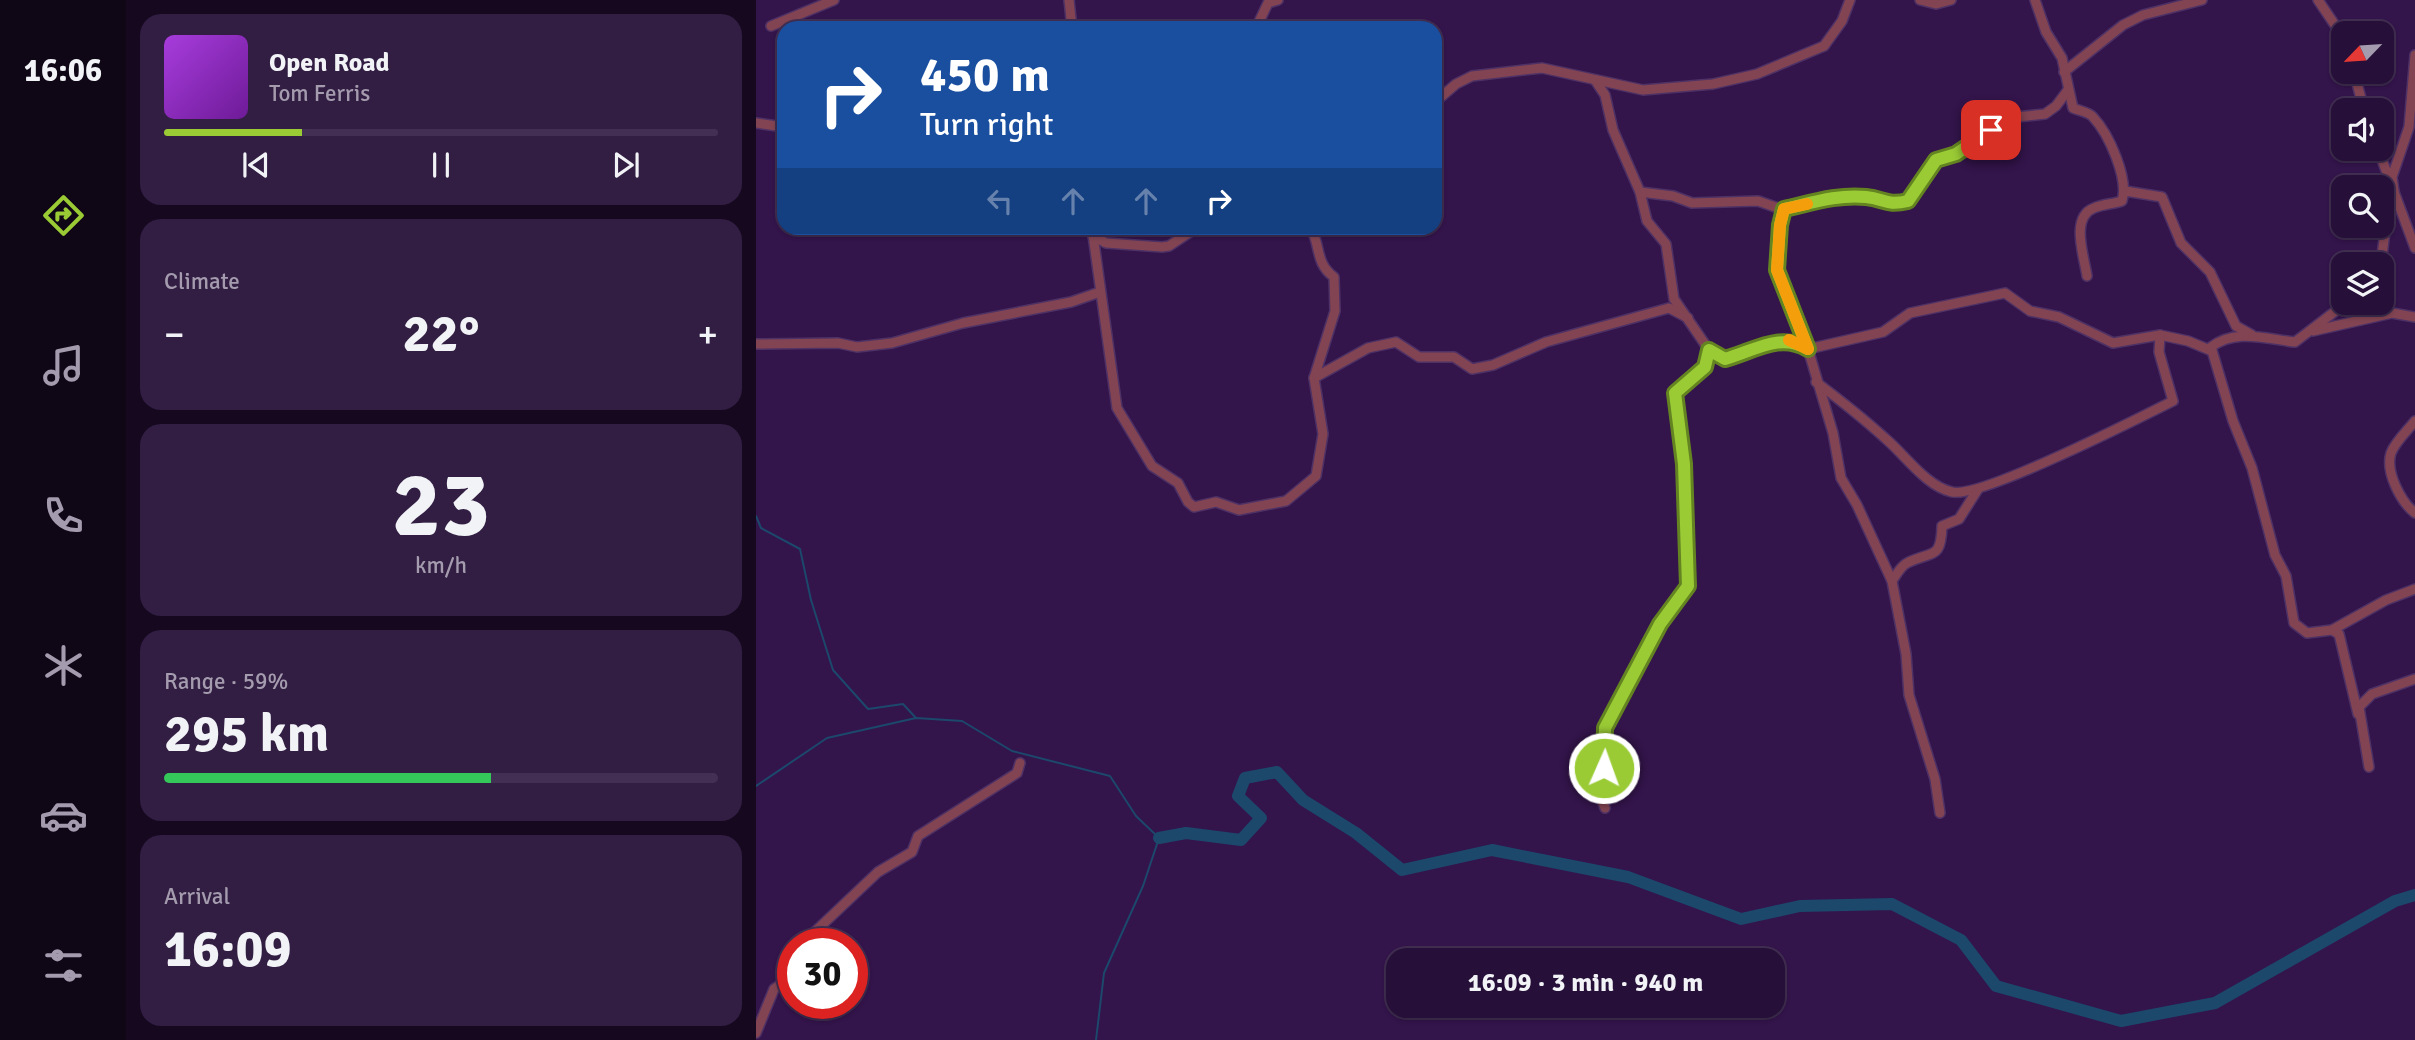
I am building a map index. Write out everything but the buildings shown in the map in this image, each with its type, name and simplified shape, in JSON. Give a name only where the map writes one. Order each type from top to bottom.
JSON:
[{"type":"street","points":[[783,21],[834,0]]},
{"type":"street","points":[[1069,0],[1071,21]]},
{"type":"street","points":[[1260,21],[1268,4],[1278,0]]},
{"type":"street","points":[[1442,96],[1456,84],[1472,76],[1542,68],[1643,90],[1713,84],[1757,74],[1824,46],[1842,21],[1850,0]]},
{"type":"street","points":[[1920,0],[1936,4],[1951,0]]},
{"type":"street","points":[[2035,0],[2046,32],[2062,58],[2073,108],[2092,114],[2108,139],[2116,155],[2125,191],[2122,201],[2093,208],[2084,215],[2080,225],[2087,276]]},
{"type":"street","points":[[2064,72],[2123,25],[2143,15],[2202,0]]},
{"type":"street","points":[[2318,0],[2332,21]]},
{"type":"street","points":[[771,26],[777,24]]},
{"type":"street","points":[[2393,175],[2409,127],[2415,55]]},
{"type":"street","points":[[1595,80],[1605,95],[1613,130],[1640,192],[1647,221],[1666,244],[1670,255],[1674,299],[1709,350],[1725,359],[1782,340],[1795,341],[1808,349],[1883,332],[1910,313],[2005,293],[2030,311],[2059,317],[2113,343],[2160,335],[2188,341],[2212,351]]},
{"type":"street","points":[[1640,192],[1673,196],[1692,202],[1758,201],[1784,209],[1838,197],[1868,197],[1890,205],[1908,201],[1936,160],[1956,154],[2007,118],[2045,114],[2056,106],[2068,90]]},
{"type":"street","points":[[756,123],[777,126]]},
{"type":"street","points":[[2125,191],[2162,197],[2181,243],[2210,272],[2236,326],[2252,335]]},
{"type":"street","points":[[2394,191],[2415,248]]},
{"type":"street","points":[[1784,209],[1780,225],[1777,270],[1808,349],[1833,433],[1840,478],[1857,505],[1892,581],[1906,654],[1909,695],[1935,779],[1940,813]]},
{"type":"street","points":[[1092,235],[1117,408],[1152,466],[1178,482],[1188,502],[1194,507],[1216,502],[1239,510],[1286,501],[1316,476],[1323,434],[1314,378],[1335,311],[1335,277],[1324,269],[1316,252],[1312,235]]},
{"type":"street","points":[[1096,235],[1106,243],[1162,247],[1186,235]]},
{"type":"street","points":[[756,344],[838,343],[857,347],[892,343],[963,323],[1071,302],[1100,292]]},
{"type":"street","points":[[1314,378],[1368,348],[1396,342],[1419,358],[1454,357],[1472,369],[1493,365],[1546,342],[1669,308],[1688,318]]},
{"type":"street","points":[[2311,331],[2392,313],[2415,317]]},
{"type":"street","points":[[2331,315],[2295,342],[2252,335],[2230,337],[2214,344],[2212,351],[2233,421],[2252,468],[2275,555],[2286,576],[2294,623],[2307,633],[2332,630],[2386,600],[2415,589]]},
{"type":"street","points":[[1816,382],[1888,441],[1933,483],[1954,493],[1978,489],[2072,450],[2173,401],[2159,352],[2160,335]]},
{"type":"street","points":[[1605,808],[1597,786],[1604,768],[1605,728],[1660,624],[1688,586],[1684,464],[1675,393],[1705,367],[1709,350]]},
{"type":"street","points":[[2415,421],[2391,453],[2391,472],[2406,506],[2415,513]]},
{"type":"street","points":[[1892,581],[1905,564],[1935,554],[1941,545],[1942,526],[1959,519],[1978,489]]},
{"type":"street","points":[[2332,630],[2341,640],[2369,767]]},
{"type":"street","points":[[2358,714],[2359,707],[2372,694],[2415,679]]},
{"type":"street","points":[[819,928],[878,872],[912,852],[918,836],[1017,774],[1020,764]]},
{"type":"street","points":[[756,1033],[777,988]]},
{"type":"waterway","points":[[756,516],[761,528],[800,549],[811,600],[833,670],[868,709],[903,704],[916,718]]},
{"type":"waterway","points":[[756,786],[827,738],[916,718],[962,721],[1012,751],[1110,776],[1136,816],[1159,838],[1143,886],[1104,973],[1096,1040]]},
{"type":"waterway","points":[[1159,838],[1186,833],[1241,840],[1261,818],[1238,796],[1245,778],[1277,772],[1303,800],[1356,833],[1402,870],[1492,850],[1628,877],[1741,919],[1800,906],[1892,904],[1961,940],[1996,986],[2121,1021],[2215,1003],[2395,901],[2415,895]]},
{"type":"slow traffic","points":[[1789,340],[1808,349],[1793,305],[1777,270],[1780,225],[1784,209],[1807,204]]},
{"type":"route","points":[[1604,768],[1605,728],[1660,624],[1688,586],[1684,464],[1675,393],[1705,367],[1709,350],[1725,359],[1782,340],[1795,341],[1808,349],[1793,305],[1777,270],[1780,225],[1784,209],[1838,197],[1868,197],[1890,205],[1908,201],[1936,160],[1956,154],[1991,130]]}]
